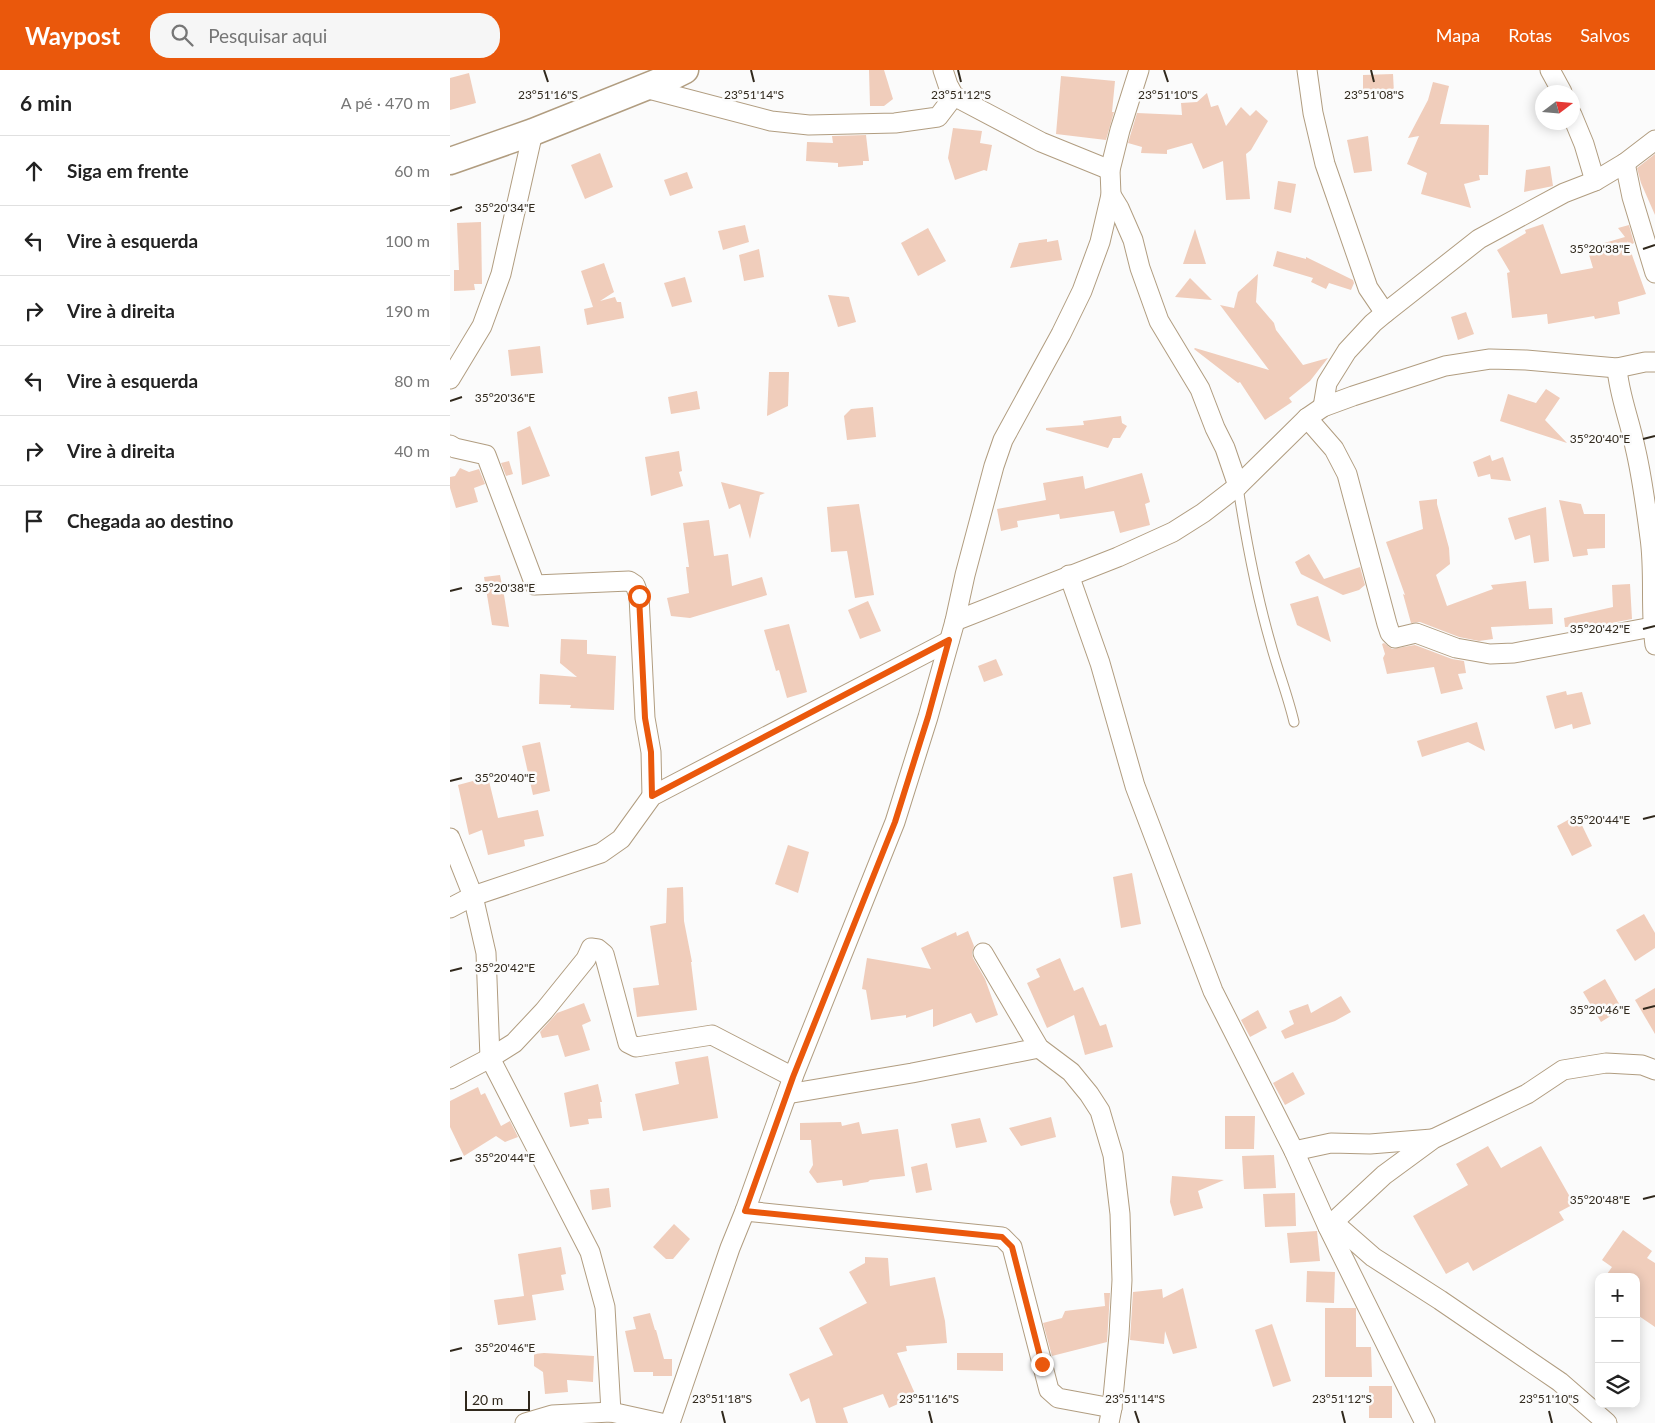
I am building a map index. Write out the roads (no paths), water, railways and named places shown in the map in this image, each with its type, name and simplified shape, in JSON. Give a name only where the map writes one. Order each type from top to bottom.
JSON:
[{"type":"street","points":[[450,161],[533,132],[645,88],[685,70]]},
{"type":"street","points":[[943,70],[954,96],[1041,142],[1110,170]]},
{"type":"street","points":[[670,1423],[730,1248],[790,1086],[895,822],[928,717],[955,621],[965,575],[994,466],[1003,440],[1061,334],[1082,291],[1100,242],[1111,195],[1110,170],[1120,130],[1139,70]]},
{"type":"street","points":[[1307,70],[1313,113],[1325,164],[1368,288],[1384,313]]},
{"type":"street","points":[[1550,70],[1558,85]]},
{"type":"street","points":[[645,88],[771,120],[809,125],[895,123],[938,117],[954,96]]},
{"type":"street","points":[[1578,130],[1594,181]]},
{"type":"street","points":[[450,379],[482,326],[501,274],[533,132]]},
{"type":"street","points":[[1323,408],[1327,383],[1347,351],[1384,313],[1479,239],[1564,192],[1594,181],[1625,163],[1655,140]]},
{"type":"street","points":[[1625,163],[1632,197],[1655,273]]},
{"type":"street","points":[[1111,195],[1133,240],[1140,268],[1159,321],[1200,390],[1225,448],[1238,486]]},
{"type":"street","points":[[955,621],[1140,548],[1173,532],[1203,513],[1238,486],[1307,418],[1323,408],[1446,366],[1490,359],[1526,360],[1617,368],[1645,362],[1655,362]]},
{"type":"street","points":[[1307,418],[1334,449],[1347,474],[1387,624],[1395,638],[1416,633],[1456,648],[1490,654],[1514,653],[1654,636],[1651,597],[1653,565],[1650,540],[1636,449],[1618,384],[1617,368]]},
{"type":"street","points":[[450,445],[455,448],[486,455],[535,585],[629,581],[635,584],[639,596],[645,718],[651,752],[652,796]]},
{"type":"street","points":[[1069,575],[1100,663],[1135,786],[1213,991],[1331,1224],[1425,1423]]},
{"type":"street","points":[[450,908],[473,896],[601,853],[621,840],[652,796],[949,640]]},
{"type":"street","points":[[450,838],[473,896],[486,953],[490,1058],[590,1252],[605,1307],[611,1412]]},
{"type":"street","points":[[450,1079],[514,1043],[544,1011],[586,959],[591,948],[598,949],[604,954],[628,1043],[636,1047],[712,1035],[790,1086],[912,1073],[1039,1048]]},
{"type":"street","points":[[745,1211],[1002,1237],[1012,1247],[1049,1390],[1058,1398],[1110,1416],[1120,1335],[1122,1280],[1120,1214],[1113,1155],[1100,1111],[1072,1072],[1039,1048],[983,953]]},
{"type":"street","points":[[1331,1224],[1384,1175],[1433,1139],[1527,1094],[1563,1070],[1606,1064],[1642,1066],[1655,1070]]},
{"type":"street","points":[[1294,1151],[1331,1144],[1370,1144],[1433,1139]]},
{"type":"street","points":[[1331,1224],[1373,1257],[1560,1382],[1607,1423]]},
{"type":"street","points":[[525,1423],[552,1415],[611,1412],[661,1423]]},
{"type":"lane","points":[[1238,486],[1246,547],[1271,646],[1294,722]]}]
